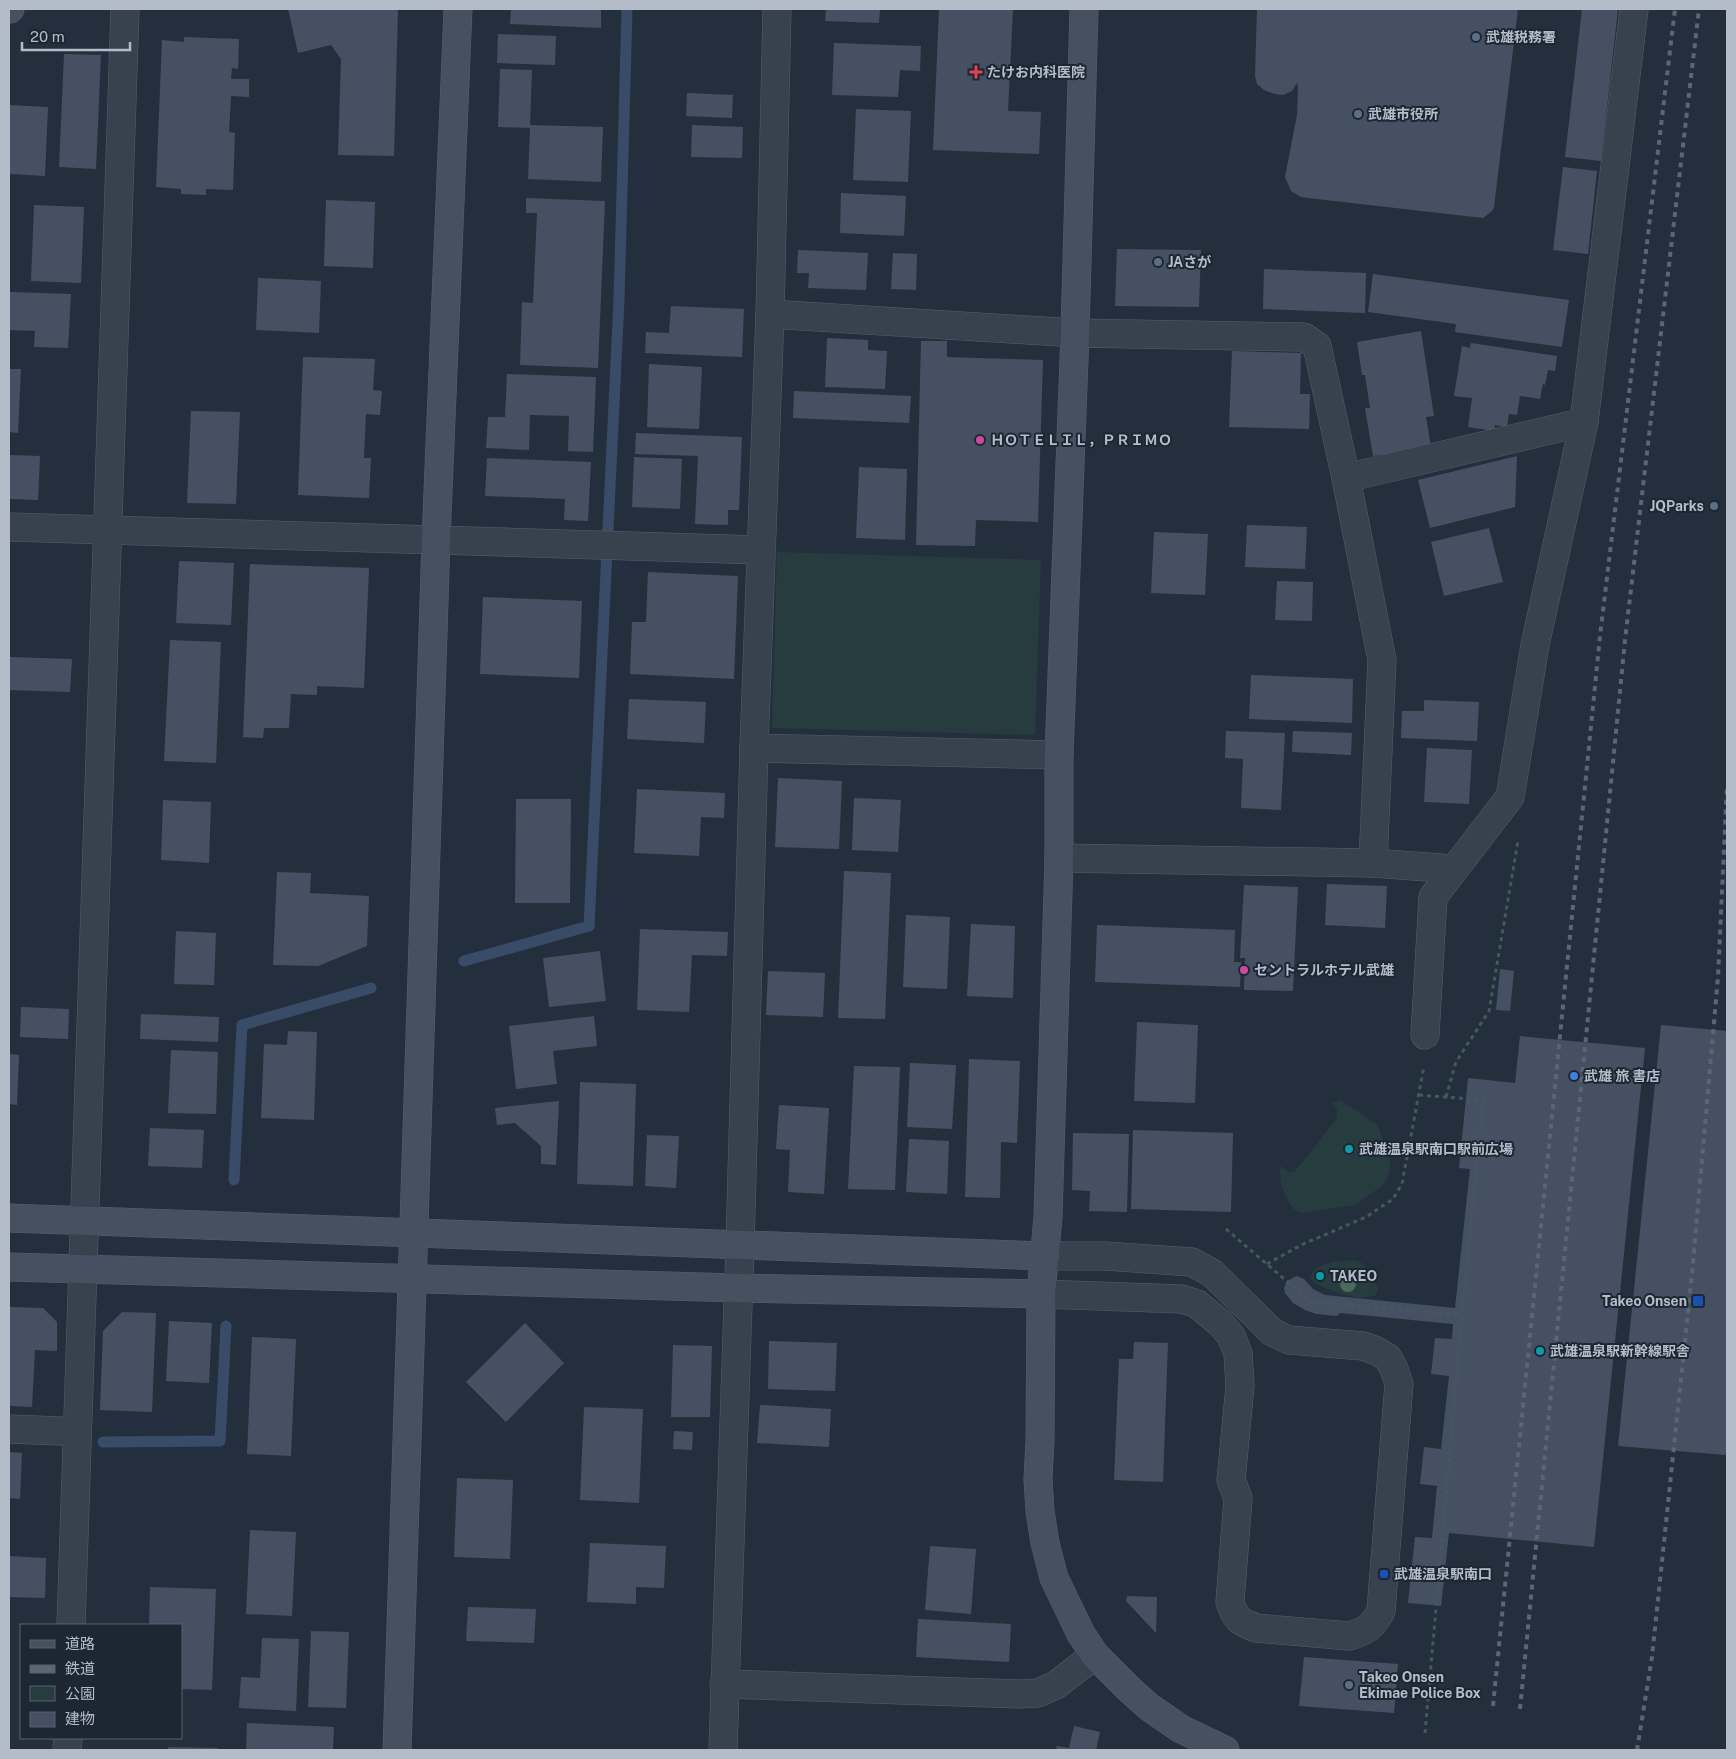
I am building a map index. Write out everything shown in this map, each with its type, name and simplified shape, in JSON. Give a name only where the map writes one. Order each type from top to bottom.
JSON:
[{"type":"street","points":[[71,1624],[124,9]]},
{"type":"street","points":[[397,1750],[436,540],[458,9]]},
{"type":"street","points":[[723,1750],[760,550],[770,314],[777,9]]},
{"type":"street","points":[[1084,9],[1075,333],[1059,755],[1059,858],[1048,1217],[1040,1294],[1040,1441],[1038,1479],[1040,1512],[1045,1543],[1054,1578],[1081,1634],[1095,1655],[1149,1707],[1181,1729],[1226,1750]]},
{"type":"street","points":[[1425,1035],[1433,897],[1510,797],[1536,645],[1584,422],[1634,9]]},
{"type":"street","points":[[770,314],[1075,333],[1304,337],[1317,346],[1346,478],[1382,660],[1373,863]]},
{"type":"street","points":[[1346,478],[1584,422]]},
{"type":"street","points":[[9,526],[760,550]]},
{"type":"street","points":[[754,748],[1059,755]]},
{"type":"street","points":[[1059,858],[1373,863],[1454,869]]},
{"type":"street","points":[[9,1218],[1045,1256],[1105,1256],[1192,1262],[1212,1273],[1272,1332],[1289,1340],[1363,1346],[1388,1358],[1394,1369],[1399,1384],[1381,1611],[1373,1624],[1363,1632],[1349,1636],[1256,1628],[1243,1624],[1234,1614],[1230,1602],[1238,1498],[1231,1480],[1240,1386],[1238,1353],[1231,1336],[1220,1323],[1197,1304],[1182,1299],[9,1267]]},
{"type":"street","points":[[9,1429],[60,1431]]},
{"type":"street","points":[[724,1684],[1019,1694],[1038,1693],[1056,1685],[1095,1655]]},
{"type":"path","points":[[1446,1097],[1456,1062],[1489,1011],[1519,838]]},
{"type":"path","points":[[1267,1264],[1301,1245],[1366,1217],[1393,1199],[1402,1184],[1424,1070],[1425,1035]]},
{"type":"path","points":[[1419,1095],[1484,1100],[1462,1315],[1425,1733]]},
{"type":"path","points":[[1478,1156],[1486,1158]]},
{"type":"path","points":[[1226,1230],[1311,1302],[1462,1315]]},
{"type":"green space","points":[[777,552],[1041,560],[1035,735],[772,728]]},
{"type":"green space","points":[[1340,1100],[1378,1125],[1391,1165],[1387,1180],[1382,1186],[1355,1205],[1300,1213],[1291,1205],[1284,1193],[1280,1178],[1281,1166],[1288,1172],[1293,1172],[1297,1169],[1337,1118],[1337,1109],[1331,1103]]},
{"type":"green space","points":[[1355,1260],[1363,1264],[1369,1271],[1378,1288],[1376,1295],[1360,1298],[1348,1296],[1325,1288],[1310,1277],[1313,1272],[1323,1265]]},
{"type":"building","points":[[288,9],[398,9],[394,156],[338,155],[341,59],[331,45],[298,53]]},
{"type":"building","points":[[511,9],[601,9],[601,28],[510,24]]},
{"type":"building","points":[[826,9],[880,9],[879,23],[825,21]]},
{"type":"building","points":[[939,9],[1013,9],[1008,111],[1041,112],[1039,154],[933,150]]},
{"type":"building","points":[[1257,9],[1518,9],[1492,211],[1483,218],[1308,198],[1301,197],[1291,191],[1285,177],[1297,115],[1298,87],[1297,83],[1292,91],[1283,95],[1264,90],[1257,84],[1255,76]]},
{"type":"building","points":[[1582,9],[1618,9],[1601,161],[1565,157]]},
{"type":"building","points":[[498,34],[556,36],[555,65],[497,63]]},
{"type":"building","points":[[184,37],[239,39],[238,69],[232,68],[231,79],[249,79],[249,97],[231,96],[229,132],[235,133],[233,190],[206,189],[206,195],[181,194],[181,189],[156,187],[162,40],[184,42]]},
{"type":"building","points":[[834,43],[921,46],[920,71],[900,70],[898,97],[832,95]]},
{"type":"building","points":[[64,54],[101,55],[96,169],[59,167]]},
{"type":"building","points":[[500,69],[532,70],[530,125],[603,127],[601,182],[528,179],[530,128],[498,127]]},
{"type":"building","points":[[687,93],[733,95],[732,118],[686,116]]},
{"type":"building","points":[[9,105],[48,107],[45,176],[9,174]]},
{"type":"building","points":[[856,109],[911,111],[908,182],[853,180]]},
{"type":"building","points":[[692,125],[743,127],[742,158],[691,157]]},
{"type":"building","points":[[1563,167],[1597,171],[1588,254],[1553,250]]},
{"type":"building","points":[[841,193],[906,196],[904,236],[840,233]]},
{"type":"building","points":[[526,198],[605,201],[598,368],[520,365],[522,302],[533,303],[537,213],[526,213]]},
{"type":"building","points":[[326,200],[375,202],[373,268],[324,266]]},
{"type":"building","points":[[34,205],[84,207],[81,283],[31,281]]},
{"type":"building","points":[[1117,249],[1201,250],[1199,307],[1115,306]]},
{"type":"building","points":[[798,250],[868,253],[866,290],[808,288],[809,273],[797,273]]},
{"type":"building","points":[[893,253],[917,254],[916,290],[891,289]]},
{"type":"building","points":[[1264,269],[1366,273],[1365,313],[1263,309]]},
{"type":"building","points":[[1373,274],[1569,300],[1562,347],[1455,332],[1456,324],[1368,312]]},
{"type":"building","points":[[258,278],[321,281],[319,333],[256,330]]},
{"type":"building","points":[[9,292],[71,294],[68,348],[34,347],[35,331],[9,330]]},
{"type":"building","points":[[671,306],[744,309],[742,357],[645,353],[646,332],[669,333]]},
{"type":"building","points":[[1421,331],[1434,416],[1426,417],[1431,447],[1373,456],[1365,408],[1370,408],[1357,342]]},
{"type":"building","points":[[827,338],[868,340],[868,350],[887,351],[885,389],[825,387]]},
{"type":"building","name":"ＨＯＴＥＬＩＬ，ＰＲＩＭＯ","points":[[921,341],[947,341],[947,357],[1043,360],[1038,522],[976,520],[975,546],[916,545]]},
{"type":"building","points":[[1471,343],[1557,356],[1555,371],[1548,370],[1540,399],[1520,396],[1517,415],[1509,414],[1507,427],[1495,425],[1494,431],[1468,427],[1472,398],[1454,396],[1462,346],[1470,348]]},
{"type":"building","points":[[1232,351],[1301,353],[1300,394],[1310,394],[1309,429],[1229,427]]},
{"type":"building","points":[[303,357],[375,359],[373,390],[382,391],[380,415],[366,414],[364,458],[371,458],[369,498],[298,495]]},
{"type":"building","points":[[649,364],[702,367],[699,429],[647,427]]},
{"type":"building","points":[[9,369],[21,369],[18,433],[9,432]]},
{"type":"building","points":[[507,374],[596,377],[593,452],[568,451],[569,416],[530,415],[529,450],[486,448],[488,417],[505,417]]},
{"type":"building","points":[[794,391],[911,396],[909,423],[793,418]]},
{"type":"building","points":[[191,411],[240,412],[236,504],[187,503]]},
{"type":"building","points":[[636,433],[742,437],[739,510],[728,510],[728,525],[695,524],[698,456],[635,454]]},
{"type":"building","points":[[9,455],[40,456],[38,500],[9,499]]},
{"type":"building","points":[[1517,456],[1515,507],[1430,528],[1418,480]]},
{"type":"building","points":[[634,457],[682,459],[680,509],[632,507]]},
{"type":"building","points":[[487,458],[591,462],[588,521],[564,520],[565,499],[485,496]]},
{"type":"building","points":[[859,467],[907,469],[905,540],[856,538]]},
{"type":"building","points":[[1247,525],[1307,527],[1305,569],[1245,567]]},
{"type":"building","points":[[1489,528],[1503,582],[1444,596],[1431,542]]},
{"type":"building","points":[[1154,532],[1208,534],[1205,595],[1151,593]]},
{"type":"building","points":[[179,561],[234,563],[231,625],[176,623]]},
{"type":"building","points":[[250,564],[369,568],[364,688],[317,686],[317,695],[291,694],[289,728],[264,728],[263,738],[243,737]]},
{"type":"building","points":[[648,572],[738,576],[734,679],[630,674],[632,622],[646,622]]},
{"type":"building","points":[[1277,581],[1313,582],[1312,621],[1275,620]]},
{"type":"building","points":[[483,597],[582,601],[579,678],[480,674]]},
{"type":"building","points":[[170,640],[221,642],[216,763],[164,761]]},
{"type":"building","points":[[9,657],[72,659],[70,692],[9,690]]},
{"type":"building","points":[[1251,675],[1353,679],[1352,723],[1249,719]]},
{"type":"building","points":[[629,699],[706,702],[704,743],[627,739]]},
{"type":"building","points":[[1424,700],[1479,702],[1477,741],[1401,738],[1402,711],[1424,711]]},
{"type":"building","points":[[1226,731],[1285,733],[1281,810],[1241,808],[1243,759],[1225,758]]},
{"type":"building","points":[[1293,731],[1352,733],[1351,755],[1292,752]]},
{"type":"building","points":[[1427,748],[1472,750],[1469,804],[1424,802]]},
{"type":"building","points":[[778,778],[842,781],[839,849],[775,847]]},
{"type":"building","points":[[637,789],[725,793],[724,818],[701,817],[699,856],[634,853]]},
{"type":"building","points":[[854,798],[901,800],[898,852],[852,850]]},
{"type":"building","points":[[516,799],[571,799],[570,903],[515,903]]},
{"type":"building","points":[[163,800],[211,802],[209,863],[161,860]]},
{"type":"building","points":[[844,871],[891,873],[885,1019],[838,1018]]},
{"type":"building","points":[[277,872],[311,873],[310,893],[369,896],[367,946],[318,966],[273,965]]},
{"type":"building","points":[[1327,884],[1387,886],[1385,928],[1325,925]]},
{"type":"building","points":[[1244,885],[1298,887],[1293,991],[1244,990],[1245,958],[1240,958]]},
{"type":"building","points":[[906,915],[950,917],[947,989],[903,987]]},
{"type":"building","points":[[971,924],[1015,926],[1013,998],[967,996]]},
{"type":"building","points":[[1097,925],[1235,930],[1234,962],[1241,962],[1240,987],[1095,982]]},
{"type":"building","points":[[640,929],[728,932],[727,956],[692,955],[689,1012],[637,1010]]},
{"type":"building","points":[[176,931],[216,933],[214,985],[174,984]]},
{"type":"building","points":[[600,951],[606,1001],[549,1007],[543,958]]},
{"type":"building","points":[[1500,969],[1514,971],[1510,1011],[1496,1010]]},
{"type":"building","points":[[768,971],[825,973],[823,1017],[766,1015]]},
{"type":"building","points":[[21,1007],[69,1009],[68,1039],[20,1037]]},
{"type":"building","points":[[141,1014],[219,1017],[218,1042],[140,1039]]},
{"type":"building","points":[[594,1016],[597,1046],[553,1051],[557,1084],[516,1089],[509,1026]]},
{"type":"building","points":[[1137,1022],[1198,1025],[1195,1103],[1134,1101]]},
{"type":"building","points":[[1661,1025],[1727,1031],[1727,1452],[1725,1455],[1618,1446]]},
{"type":"building","points":[[288,1031],[317,1032],[314,1120],[261,1118],[264,1044],[287,1045]]},
{"type":"building","name":"武雄温泉駅新幹線駅舎","points":[[1520,1036],[1645,1048],[1594,1547],[1449,1533],[1441,1606],[1408,1603],[1415,1537],[1432,1538],[1437,1486],[1420,1484],[1424,1447],[1441,1449],[1449,1376],[1431,1374],[1435,1338],[1452,1339],[1453,1324],[1340,1313],[1337,1316],[1316,1314],[1293,1303],[1285,1293],[1284,1288],[1287,1281],[1297,1276],[1304,1279],[1313,1289],[1325,1295],[1455,1308],[1470,1169],[1459,1168],[1468,1078],[1515,1083]]},
{"type":"building","points":[[171,1050],[218,1052],[216,1114],[168,1113]]},
{"type":"building","points":[[9,1054],[19,1055],[17,1105],[9,1104]]},
{"type":"building","points":[[969,1059],[1020,1061],[1017,1143],[1001,1142],[1000,1198],[965,1197]]},
{"type":"building","points":[[910,1063],[956,1065],[952,1129],[907,1127]]},
{"type":"building","points":[[854,1066],[900,1067],[895,1190],[848,1189]]},
{"type":"building","points":[[580,1082],[636,1084],[633,1186],[577,1184]]},
{"type":"building","points":[[559,1101],[556,1165],[541,1164],[541,1146],[515,1123],[497,1125],[495,1108]]},
{"type":"building","points":[[779,1105],[829,1108],[824,1194],[788,1192],[790,1150],[776,1149]]},
{"type":"building","points":[[150,1128],[204,1130],[202,1168],[148,1166]]},
{"type":"building","points":[[1133,1130],[1233,1133],[1231,1212],[1131,1209]]},
{"type":"building","points":[[1073,1133],[1129,1134],[1127,1212],[1089,1211],[1090,1191],[1072,1190]]},
{"type":"building","points":[[647,1135],[679,1136],[676,1188],[645,1186]]},
{"type":"building","points":[[909,1139],[949,1141],[947,1194],[906,1192]]},
{"type":"building","points":[[9,1307],[43,1308],[57,1322],[57,1351],[35,1350],[32,1407],[9,1406]]},
{"type":"building","points":[[122,1312],[156,1313],[152,1412],[100,1410],[103,1331]]},
{"type":"building","points":[[169,1321],[212,1323],[209,1383],[166,1381]]},
{"type":"building","points":[[525,1323],[564,1363],[506,1422],[466,1382]]},
{"type":"building","points":[[252,1337],[296,1339],[291,1456],[247,1454]]},
{"type":"building","points":[[769,1341],[837,1343],[835,1391],[768,1389]]},
{"type":"building","points":[[1134,1342],[1168,1343],[1163,1482],[1114,1480],[1119,1359],[1133,1359]]},
{"type":"building","points":[[673,1345],[712,1346],[710,1417],[671,1417]]},
{"type":"building","points":[[760,1405],[831,1409],[829,1447],[757,1443]]},
{"type":"building","points":[[584,1407],[643,1409],[639,1503],[580,1500]]},
{"type":"building","points":[[674,1431],[693,1432],[692,1450],[673,1449]]},
{"type":"building","points":[[9,1452],[22,1453],[20,1499],[9,1498]]},
{"type":"building","points":[[457,1478],[513,1480],[510,1559],[454,1557]]},
{"type":"building","points":[[250,1530],[296,1532],[292,1616],[246,1614]]},
{"type":"building","points":[[590,1543],[666,1546],[664,1588],[636,1587],[636,1604],[587,1602]]},
{"type":"building","points":[[930,1546],[976,1549],[971,1614],[925,1610]]},
{"type":"building","points":[[9,1556],[46,1558],[45,1598],[9,1597]]},
{"type":"building","points":[[150,1587],[216,1589],[212,1690],[182,1689],[182,1624],[149,1624]]},
{"type":"building","points":[[1127,1596],[1157,1597],[1156,1633],[1126,1601]]},
{"type":"building","points":[[468,1607],[536,1609],[534,1643],[466,1641]]},
{"type":"building","points":[[918,1619],[1011,1624],[1009,1662],[916,1657]]},
{"type":"building","points":[[311,1631],[349,1632],[346,1708],[308,1707]]},
{"type":"building","points":[[262,1638],[299,1639],[296,1711],[239,1708],[241,1677],[260,1678]]},
{"type":"building","points":[[1304,1657],[1398,1664],[1394,1713],[1299,1706]]},
{"type":"building","points":[[247,1723],[334,1727],[333,1750],[246,1750]]},
{"type":"building","points":[[1074,1726],[1100,1732],[1096,1750],[1056,1750],[1057,1746],[1069,1748]]},
{"type":"building","points":[[168,1747],[218,1748],[218,1750],[168,1750]]},
{"type":"waterway","points":[[464,961],[589,926],[619,300],[627,9]]},
{"type":"waterway","points":[[234,1180],[242,1025],[371,988]]},
{"type":"waterway","points":[[103,1442],[220,1441],[226,1326]]},
{"type":"railway","points":[[1493,1706],[1600,636],[1675,9]]},
{"type":"railway","points":[[1520,1709],[1625,640],[1699,9]]},
{"type":"railway","points":[[1637,1750],[1652,1657],[1692,1274],[1718,977],[1727,785]]},
{"type":"place","name":"武雄税務署","points":[[1476,37]]},
{"type":"place","name":"たけお内科医院","points":[[976,72]]},
{"type":"place","name":"武雄市役所","points":[[1358,114]]},
{"type":"place","name":"JAさが","points":[[1158,262]]},
{"type":"place","name":"ＨＯＴＥＬＩＬ，ＰＲＩＭＯ","points":[[980,440]]},
{"type":"place","name":"JQParks","points":[[1714,506]]},
{"type":"place","name":"セントラルホテル武雄","points":[[1244,970]]},
{"type":"place","name":"武雄 旅 書店","points":[[1574,1076]]},
{"type":"place","name":"武雄温泉駅南口駅前広場","points":[[1349,1149]]},
{"type":"place","name":"TAKEO","points":[[1320,1276]]},
{"type":"place","name":"Takeo Onsen","points":[[1698,1301]]},
{"type":"place","name":"武雄温泉駅新幹線駅舎","points":[[1540,1351]]},
{"type":"place","name":"武雄温泉駅南口","points":[[1384,1574]]},
{"type":"place","name":"Takeo Onsen Ekimae Police Box","points":[[1349,1685]]}]
